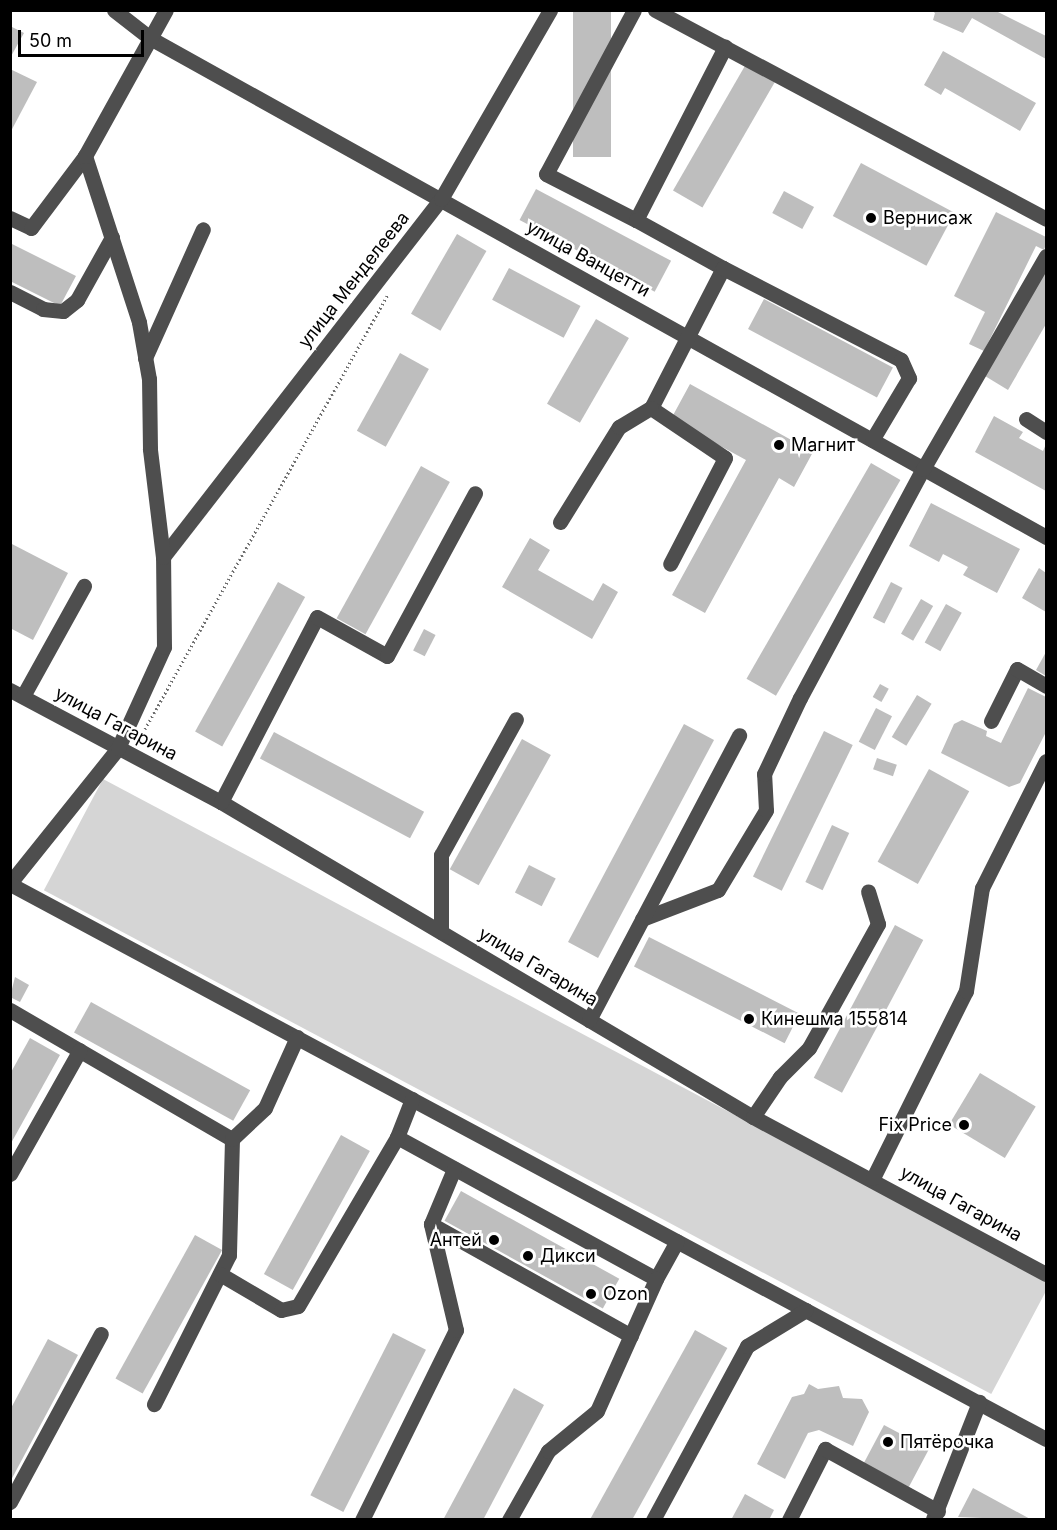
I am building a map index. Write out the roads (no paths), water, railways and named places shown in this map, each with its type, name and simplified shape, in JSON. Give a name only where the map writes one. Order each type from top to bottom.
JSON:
[{"type":"street","name":"улица Ванцетти","points":[[114,10],[150,38],[1046,536]]},
{"type":"street","points":[[10,218],[31,228],[85,156],[166,10]]},
{"type":"street","name":"улица Менделеева","points":[[163,557],[441,199],[550,10]]},
{"type":"street","points":[[634,10],[546,174],[901,360],[909,378],[872,440]]},
{"type":"street","points":[[656,10],[1047,219]]},
{"type":"street","points":[[636,220],[725,47]]},
{"type":"street","points":[[85,156],[139,322],[145,358],[163,557],[164,647],[125,751],[10,884],[1047,1438]]},
{"type":"street","points":[[145,358],[203,229]]},
{"type":"street","points":[[10,292],[43,309],[63,311],[77,300],[112,237]]},
{"type":"street","points":[[642,919],[718,890],[766,810],[764,774],[800,698],[923,468],[1047,256]]},
{"type":"street","points":[[560,522],[619,427],[651,408],[723,268]]},
{"type":"street","points":[[651,408],[725,458],[670,564]]},
{"type":"street","points":[[1026,419],[1047,432]]},
{"type":"street","points":[[221,802],[317,617],[387,656],[475,493]]},
{"type":"street","points":[[17,693],[84,586]]},
{"type":"street","points":[[990,721],[1017,669],[1047,686]]},
{"type":"street","name":"улица Гагарина","points":[[17,693],[221,802],[753,1117],[873,1178],[1047,1274]]},
{"type":"street","points":[[441,932],[441,855],[516,719]]},
{"type":"street","points":[[589,1020],[739,735]]},
{"type":"street","points":[[873,1178],[966,991],[982,888],[1047,761]]},
{"type":"street","points":[[753,1117],[780,1077],[809,1048],[878,924],[868,892]]},
{"type":"street","points":[[10,1010],[232,1139]]},
{"type":"street","points":[[154,1404],[229,1255],[232,1139],[265,1108],[297,1037]]},
{"type":"street","points":[[10,1174],[80,1050]]},
{"type":"street","points":[[220,1274],[281,1311],[298,1306],[397,1137],[412,1099]]},
{"type":"street","points":[[397,1137],[656,1279]]},
{"type":"street","points":[[362,1520],[456,1330],[431,1224],[454,1169]]},
{"type":"street","points":[[431,1224],[631,1335]]},
{"type":"street","points":[[509,1520],[548,1450],[597,1411],[656,1279],[677,1240]]},
{"type":"street","points":[[653,1520],[747,1346],[806,1310]]},
{"type":"street","points":[[10,1502],[101,1334]]},
{"type":"street","points":[[789,1520],[825,1449],[935,1515],[979,1402]]},
{"type":"place","name":"Вернисаж","points":[[871,218]]},
{"type":"place","name":"Магнит","points":[[779,445]]},
{"type":"place","name":"Кинешма 155814","points":[[749,1019]]},
{"type":"place","name":"Fix Price","points":[[964,1125]]},
{"type":"place","name":"Антей","points":[[494,1240]]},
{"type":"place","name":"Дикси","points":[[528,1256]]},
{"type":"place","name":"Ozon","points":[[591,1294]]},
{"type":"place","name":"Пятёрочка","points":[[888,1442]]}]
